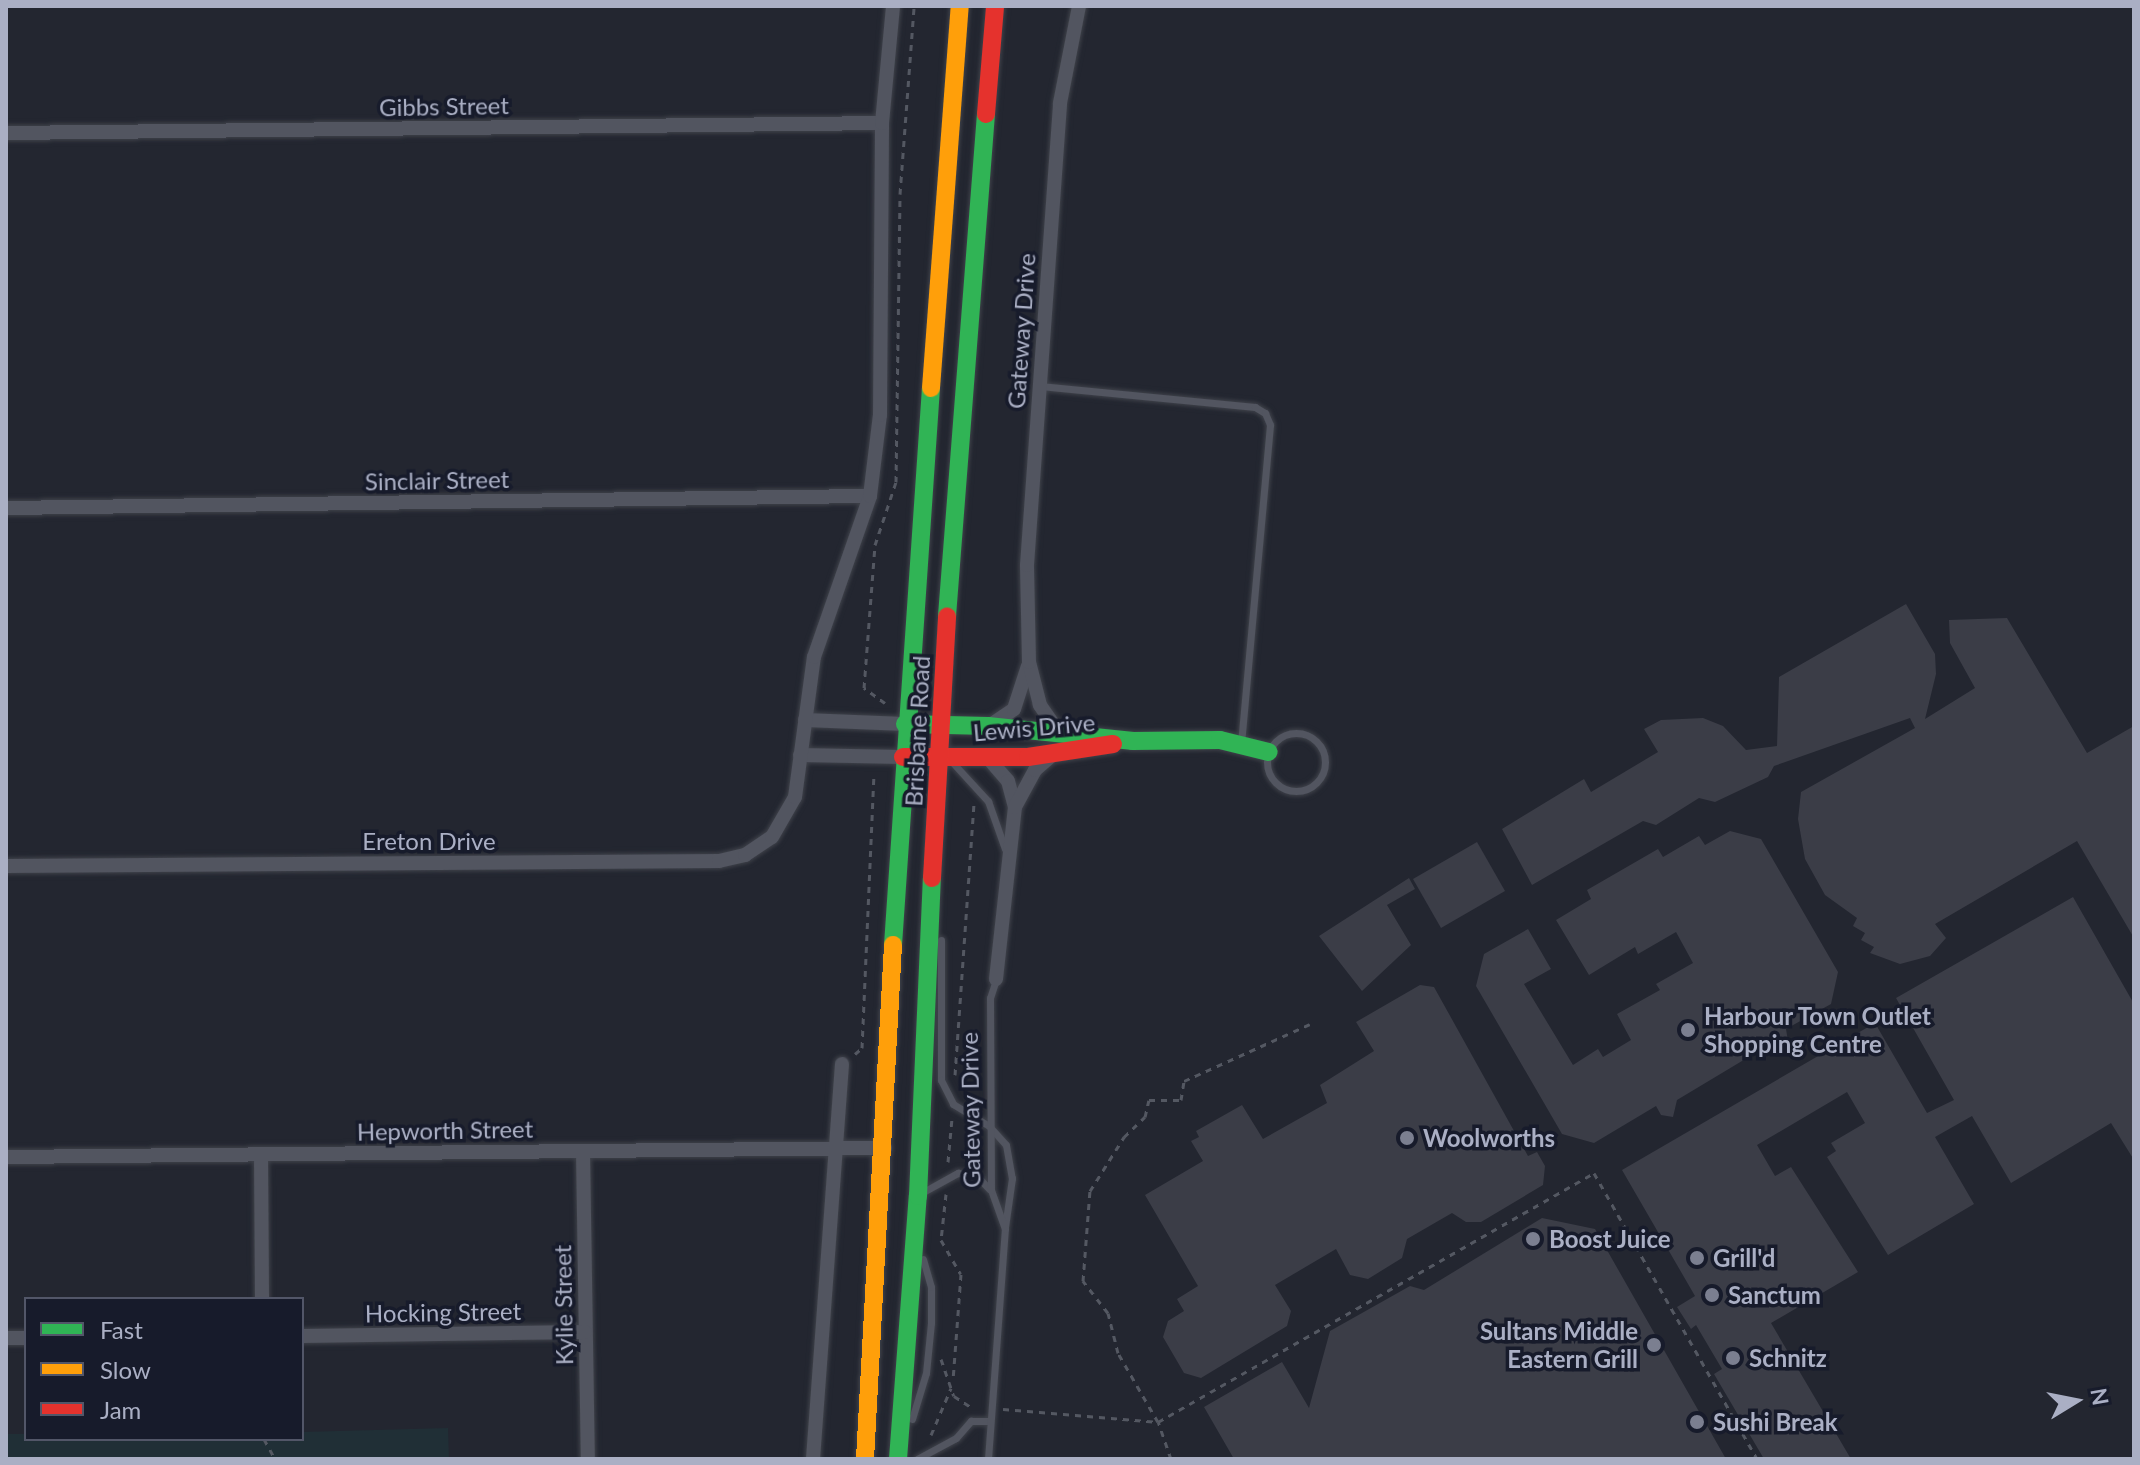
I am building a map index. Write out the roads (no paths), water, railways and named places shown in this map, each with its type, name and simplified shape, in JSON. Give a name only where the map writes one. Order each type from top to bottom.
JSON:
[{"type":"main road","name":"Brisbane Road","points":[[865,1459],[885,1148],[905,724],[960,6]]},
{"type":"main road","name":"Brisbane Road","points":[[899,1454],[918,1196],[942,757],[940,725],[995,6]]},
{"type":"main road","name":"Lewis Drive","points":[[905,724],[1058,731],[1133,741],[1220,740],[1269,752]]},
{"type":"main road","name":"Lewis Drive","points":[[903,757],[1052,755],[1133,741]]},
{"type":"street","points":[[799,762],[814,657],[870,496],[880,415],[882,123],[893,6]]},
{"type":"street","name":"Gateway Drive","points":[[1058,731],[1040,705],[1029,662],[1027,565],[1060,103],[1079,6]]},
{"type":"street","name":"Gibbs Street","points":[[6,133],[882,123]]},
{"type":"street","name":"Sinclair Street","points":[[6,508],[870,496]]},
{"type":"street","name":"Gateway Drive","points":[[988,726],[1014,709],[1029,662]]},
{"type":"street","name":"Brisbane Road","points":[[805,720],[905,724]]},
{"type":"street","name":"Gateway Drive","points":[[996,979],[1006,859],[1015,807],[1035,770],[1052,755]]},
{"type":"street","name":"Brisbane Road","points":[[799,762],[903,757]]},
{"type":"street","points":[[988,758],[1008,781],[1015,807]]},
{"type":"street","name":"Ereton Drive","points":[[6,866],[719,861],[753,851],[783,826],[799,762]]},
{"type":"street","points":[[813,1459],[842,1064]]},
{"type":"street","name":"Hepworth Street","points":[[6,1157],[885,1148]]},
{"type":"street","name":"Kylie Street","points":[[583,1151],[588,1459]]},
{"type":"street","points":[[261,1154],[262,1297]]},
{"type":"street","name":"Hocking Street","points":[[304,1336],[585,1332]]},
{"type":"lane","points":[[1039,386],[1255,407],[1265,413],[1270,425],[1241,745]]},
{"type":"lane","points":[[1286,735],[1310,736],[1324,753],[1323,773],[1304,790],[1282,788],[1268,769],[1269,752],[1286,735]]},
{"type":"lane","points":[[942,757],[993,809],[1006,859]]},
{"type":"lane","points":[[934,906],[944,971],[941,1080],[953,1104],[989,1126],[1006,1145],[1012,1164],[1005,1229]]},
{"type":"lane","name":"Gateway Drive","points":[[988,1459],[1005,1229],[991,1190],[990,998],[996,979]]},
{"type":"lane","points":[[918,1196],[958,1173],[977,1176],[991,1190]]},
{"type":"lane","points":[[899,1454],[921,1394],[929,1351],[931,1287],[915,1238]]},
{"type":"lane","points":[[917,1459],[956,1438],[971,1421],[990,1421]]},
{"type":"place","name":"Harbour Town Outlet Shopping Centre","points":[[1688,1030]]},
{"type":"place","name":"Woolworths","points":[[1407,1138]]},
{"type":"place","name":"Boost Juice","points":[[1533,1239]]},
{"type":"place","name":"Grill'd","points":[[1697,1258]]},
{"type":"place","name":"Sanctum","points":[[1712,1295]]},
{"type":"place","name":"Sultans Middle Eastern Grill","points":[[1654,1345]]},
{"type":"place","name":"Schnitz","points":[[1733,1358]]},
{"type":"place","name":"Sushi Break","points":[[1697,1422]]}]
